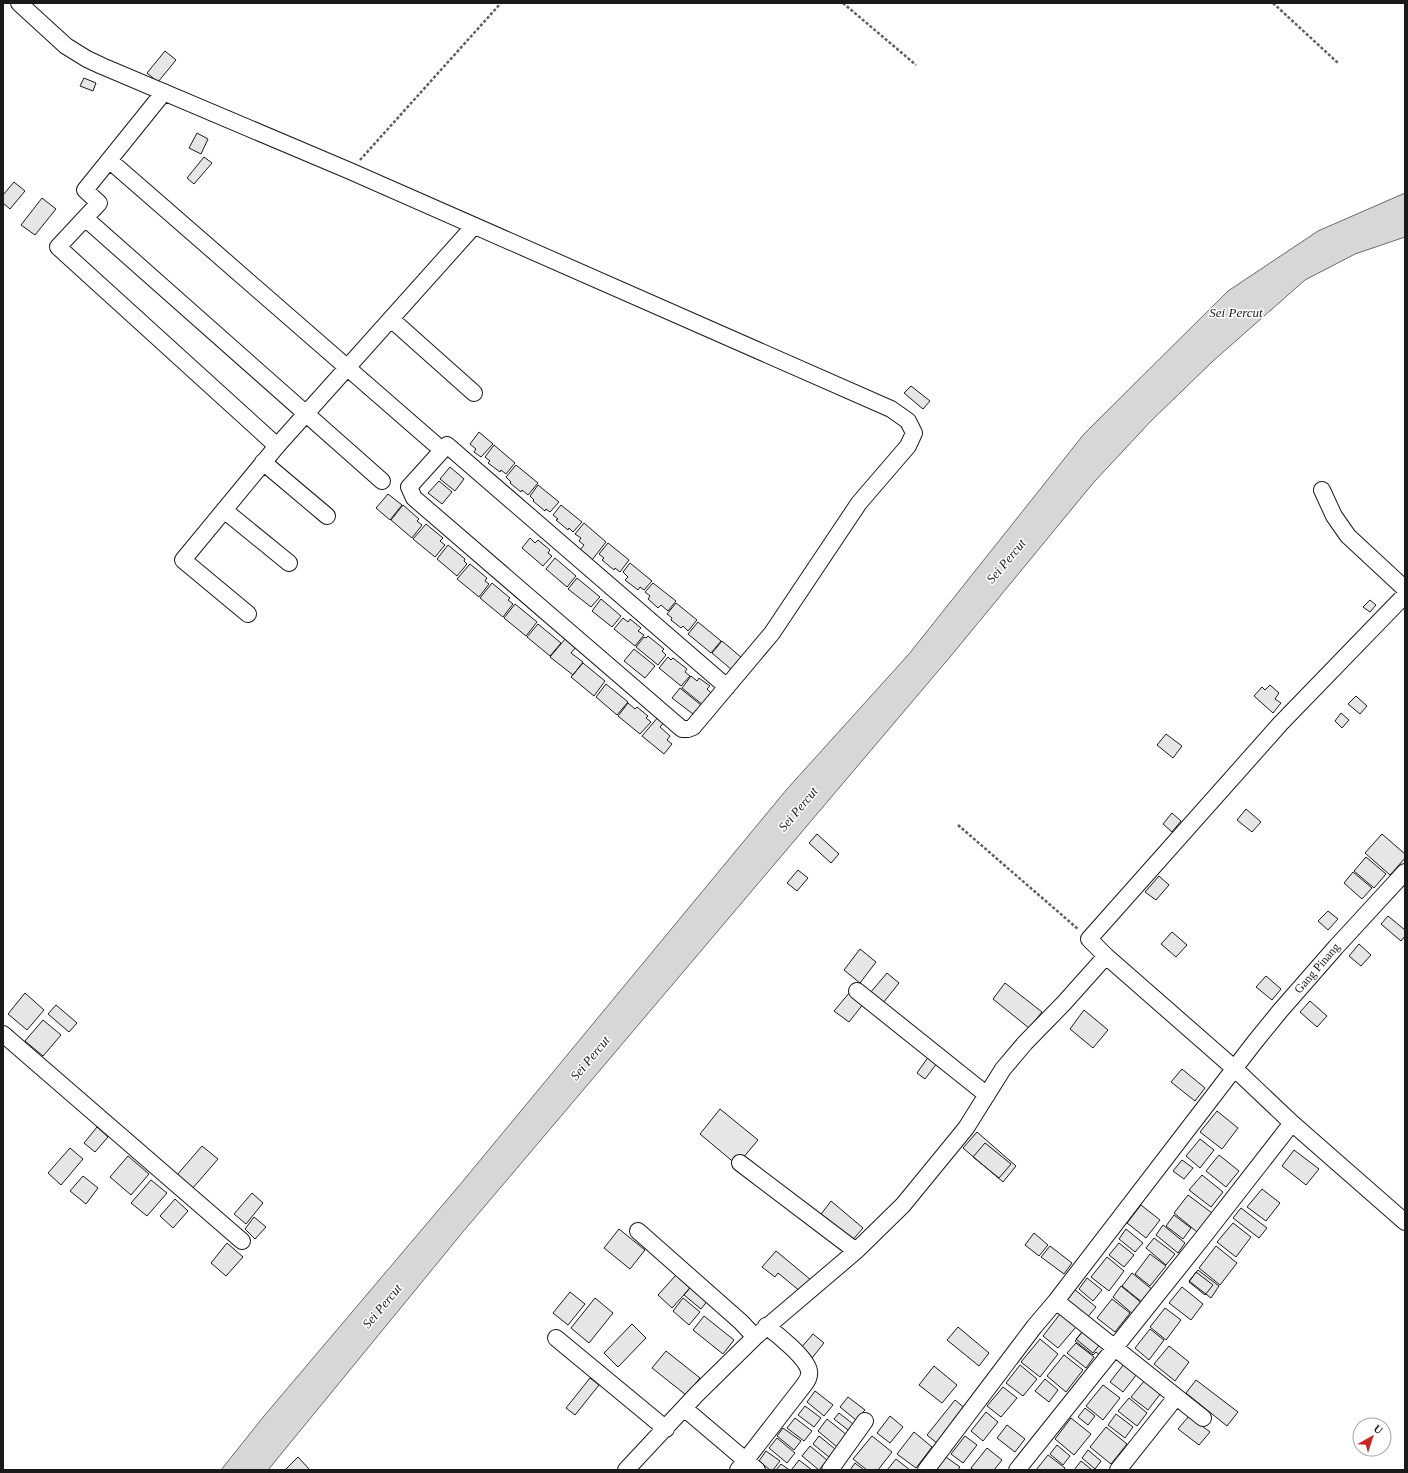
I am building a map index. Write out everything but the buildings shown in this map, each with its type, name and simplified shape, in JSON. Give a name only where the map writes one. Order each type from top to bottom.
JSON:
[{"type":"street","points":[[19,3],[66,46],[102,66],[350,171],[891,409],[908,421],[914,433],[908,446],[859,503],[772,633],[727,687],[693,727],[688,729],[682,729],[414,498],[410,487],[448,445],[727,687]]},
{"type":"street","points":[[164,92],[85,190],[99,203],[58,247],[277,446]]},
{"type":"street","points":[[109,160],[435,444]]},
{"type":"street","points":[[85,218],[382,481]]},
{"type":"street","points":[[248,614],[183,560],[277,446],[474,226]]},
{"type":"street","points":[[391,319],[474,393]]},
{"type":"street","points":[[264,462],[327,516]]},
{"type":"street","points":[[1322,490],[1334,516],[1348,536],[1405,589]]},
{"type":"street","points":[[224,510],[289,564]]},
{"type":"street","points":[[1405,595],[1281,723],[1089,939],[1106,956],[1235,1069],[1292,1123],[1405,1222]]},
{"type":"street","name":"Gang Pinang","points":[[926,1470],[1034,1327],[1056,1301],[1280,1011],[1405,872]]},
{"type":"street","points":[[626,1470],[685,1409],[697,1394],[760,1331],[856,1251],[903,1204],[966,1128],[1003,1069],[1024,1043],[1064,1003],[1106,956]]},
{"type":"street","points":[[857,991],[987,1094]]},
{"type":"street","points":[[3,1034],[242,1241]]},
{"type":"street","points":[[1017,1470],[1292,1123]]},
{"type":"street","points":[[740,1163],[856,1251]]},
{"type":"street","points":[[638,1231],[741,1322],[792,1348],[807,1365],[809,1377],[747,1467],[685,1409]]},
{"type":"street","points":[[1056,1301],[1203,1418]]},
{"type":"street","points":[[556,1338],[666,1429]]},
{"type":"street","points":[[1118,1470],[1176,1397]]},
{"type":"street","points":[[830,1470],[865,1421]]},
{"type":"path","points":[[350,171],[501,3]]},
{"type":"path","points":[[843,3],[916,65]]},
{"type":"path","points":[[1273,3],[1338,63]]},
{"type":"path","points":[[958,825],[1089,939]]},
{"type":"water","name":"Sei Percut","points":[[1405,193],[1405,237],[1355,254],[1305,280],[1213,361],[1151,421],[1094,482],[950,657],[462,1233],[268,1470],[221,1470],[264,1416],[463,1181],[787,789],[909,654],[1084,434],[1228,291],[1318,231]]}]
